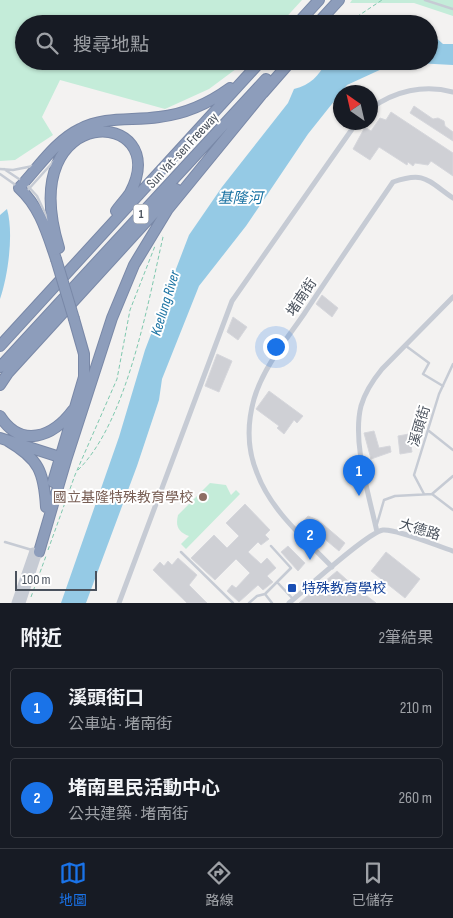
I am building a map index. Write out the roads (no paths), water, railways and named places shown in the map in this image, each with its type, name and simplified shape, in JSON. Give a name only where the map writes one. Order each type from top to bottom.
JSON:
[{"type":"highway","points":[[304,15],[319,0]]},
{"type":"highway","points":[[325,15],[339,0]]},
{"type":"highway","points":[[333,15],[346,0]]},
{"type":"highway","points":[[59,258],[39,213],[25,188],[79,129],[107,120],[158,117],[197,108],[214,100],[230,88],[248,70]]},
{"type":"highway","name":"Sun Yat-sen Freeway","points":[[0,346],[254,70]]},
{"type":"highway","name":"Sun Yat-sen Freeway","points":[[0,367],[274,70]]},
{"type":"highway","points":[[0,385],[8,373],[283,70]]},
{"type":"highway","points":[[36,551],[46,507],[112,318],[134,265],[151,234],[192,178],[221,146],[266,89]]},
{"type":"highway","points":[[0,416],[18,434],[33,436],[56,429],[81,405],[90,365],[87,342],[77,318],[59,258],[49,198],[50,184],[62,146],[95,130],[109,131],[127,140],[136,154],[137,166],[130,192],[94,236],[85,254]]},
{"type":"highway","points":[[4,440],[63,458]]},
{"type":"highway","points":[[4,440],[24,450],[38,466],[43,477],[46,507]]},
{"type":"highway","points":[[36,551],[63,458]]},
{"type":"street","points":[[378,104],[388,98],[410,90],[437,89],[453,92]]},
{"type":"street","points":[[119,603],[232,301],[351,130]]},
{"type":"street","name":"堵南街","points":[[332,567],[276,508],[257,473],[250,449],[249,433],[249,416],[254,396],[263,376],[281,347],[393,182],[412,176],[423,177],[453,198]]},
{"type":"street","points":[[291,601],[376,530],[360,445],[359,416],[362,403],[374,380],[405,345],[453,297]]},
{"type":"street","name":"大德路","points":[[376,530],[398,533],[453,551]]},
{"type":"street","points":[[24,603],[36,551]]},
{"type":"street","points":[[15,603],[36,551]]},
{"type":"lane","points":[[425,0],[453,9]]},
{"type":"lane","points":[[437,0],[439,6]]},
{"type":"lane","points":[[0,169],[13,170],[33,166],[62,146]]},
{"type":"lane","points":[[4,169],[25,188],[47,215],[56,240]]},
{"type":"lane","points":[[0,174],[25,188]]},
{"type":"lane","points":[[405,345],[429,363],[423,374],[443,386]]},
{"type":"lane","name":"溪頭街","points":[[424,494],[414,475],[443,386],[453,364]]},
{"type":"lane","points":[[429,431],[453,450]]},
{"type":"lane","points":[[432,494],[453,476]]},
{"type":"lane","points":[[376,530],[384,500],[395,496],[432,494],[453,510]]},
{"type":"lane","points":[[5,542],[36,551]]},
{"type":"lane","points":[[249,603],[257,596],[265,594],[291,568],[270,546]]},
{"type":"lane","points":[[181,552],[233,603]]},
{"type":"lane","points":[[277,582],[291,601]]},
{"type":"lane","points":[[265,594],[272,603]]},
{"type":"water","name":"基隆河","points":[[438,39],[443,44],[453,44],[453,65],[438,64]]},
{"type":"water","name":"基隆河","points":[[321,70],[380,70],[347,85],[333,85],[333,103],[308,134],[246,226],[199,286],[162,379],[159,400],[137,466],[86,603],[61,603],[119,437],[145,350],[189,235],[222,187],[288,103],[294,89],[314,79]]},
{"type":"water","points":[[7,209],[10,242],[0,299],[0,215]]},
{"type":"place","name":"溪頭街口","points":[[359,496]]},
{"type":"place","name":"國立基隆特殊教育學校","points":[[203,497]]},
{"type":"place","name":"堵南里民活動中心","points":[[310,560]]},
{"type":"place","name":"特殊教育學校","points":[[292,588]]},
{"type":"water label","name":"Keelung River","points":[[165,303]]}]
